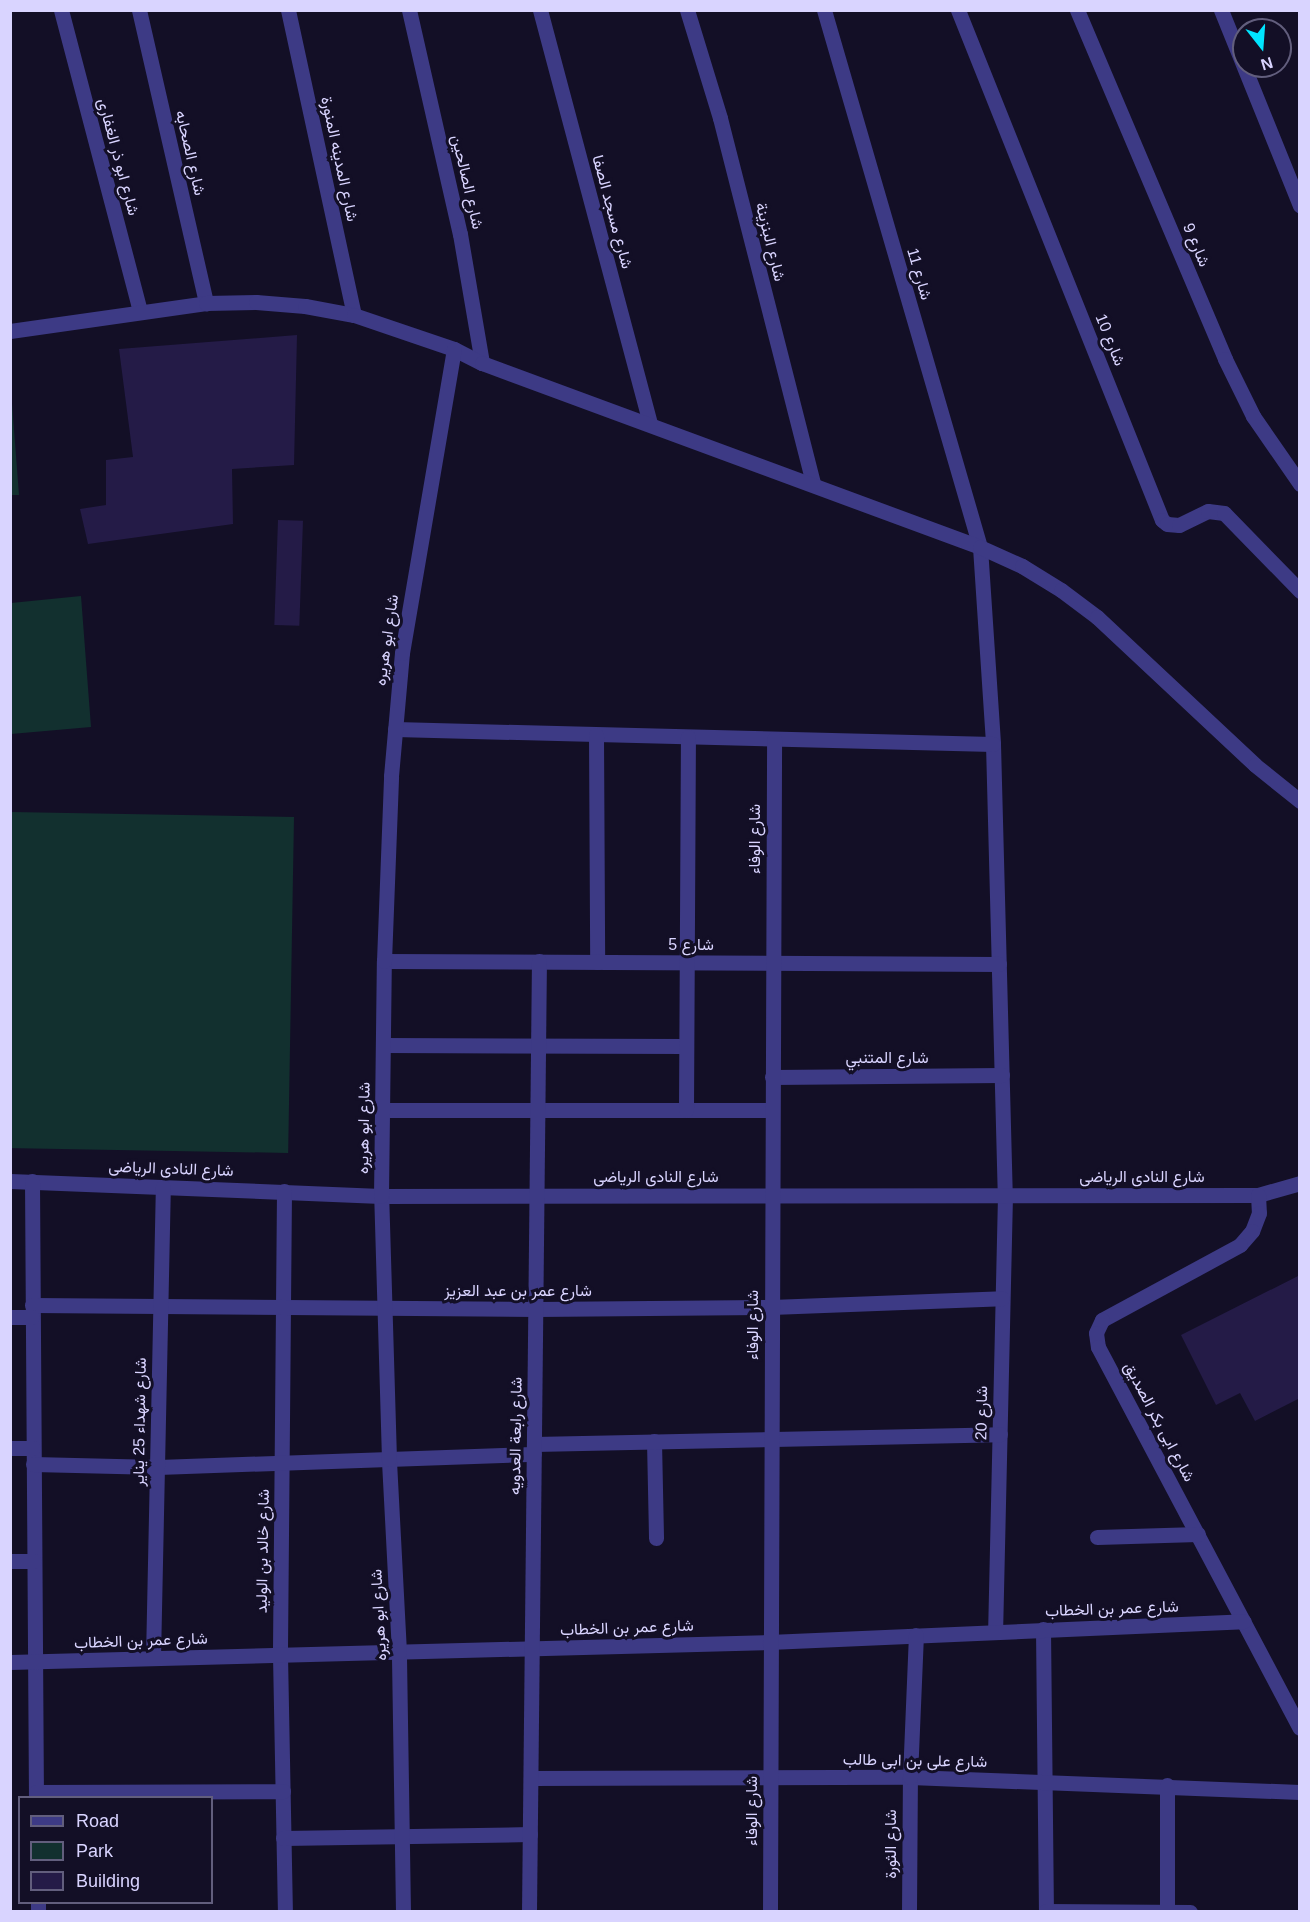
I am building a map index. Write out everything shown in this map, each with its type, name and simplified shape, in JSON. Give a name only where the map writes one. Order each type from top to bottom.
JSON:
[{"type":"street","name":"شارع ابو ذر الغفارى","points":[[62,10],[140,312]]},
{"type":"street","name":"شارع الصحابه","points":[[139,10],[206,303]]},
{"type":"street","name":"شارع المدينه المنورة","points":[[288,10],[354,315]]},
{"type":"street","name":"شارع الصالحين","points":[[409,10],[460,234],[482,363]]},
{"type":"street","name":"شارع مسجد الصفا","points":[[540,10],[650,423]]},
{"type":"street","name":"شارع البنزينة","points":[[687,10],[720,118],[813,484]]},
{"type":"street","name":"شارع 11","points":[[824,10],[980,547],[993,744],[999,964]]},
{"type":"street","name":"شارع 10","points":[[958,10],[1162,520],[1167,524],[1179,525],[1208,511],[1224,513],[1299,591]]},
{"type":"street","name":"شارع 9","points":[[1077,10],[1252,416],[1299,484]]},
{"type":"street","points":[[1221,10],[1299,206]]},
{"type":"street","points":[[12,326],[206,303],[305,306],[354,315],[454,349],[482,363],[650,423],[980,547],[1022,567],[1061,590],[1097,617],[1256,765],[1299,801]]},
{"type":"street","name":"شارع ابو هريره","points":[[403,1911],[399,1652],[388,1459],[381,1196],[384,961],[395,729],[402,653],[454,349]]},
{"type":"street","points":[[395,729],[993,744]]},
{"type":"street","points":[[596,735],[597,962]]},
{"type":"street","points":[[686,1110],[688,737]]},
{"type":"street","name":"شارع الوفاء","points":[[770,1911],[769,1642],[774,739]]},
{"type":"street","name":"شارع 5","points":[[384,961],[999,964]]},
{"type":"street","name":"شارع رابعة العدويه","points":[[529,1911],[539,962]]},
{"type":"street","name":"شارع 20","points":[[995,1631],[1005,1195],[999,964]]},
{"type":"street","points":[[383,1045],[686,1046]]},
{"type":"street","name":"شارع المتنبي","points":[[772,1077],[1002,1075]]},
{"type":"street","points":[[382,1110],[772,1110]]},
{"type":"street","name":"شارع النادى الرياضى","points":[[10,1181],[381,1196],[1258,1194],[1299,1184]]},
{"type":"street","points":[[32,1181],[36,1795],[283,1791]]},
{"type":"street","name":"شارع شهداء 25 يناير","points":[[153,1659],[164,1187]]},
{"type":"street","name":"شارع خالد بن الوليد","points":[[284,1191],[280,1655],[285,1911]]},
{"type":"street","name":"شارع ابى بكر الصديق","points":[[1258,1194],[1258,1214],[1252,1231],[1240,1245],[1102,1320],[1096,1333],[1098,1347],[1299,1728]]},
{"type":"street","name":"شارع عمر بن عبد العزيز","points":[[10,1317],[32,1311],[161,1306],[536,1309],[771,1307],[1002,1298]]},
{"type":"street","points":[[33,1464],[158,1467],[388,1459],[654,1441],[1000,1434]]},
{"type":"street","points":[[654,1441],[656,1538]]},
{"type":"street","points":[[10,1448],[33,1448]]},
{"type":"street","points":[[1097,1538],[1198,1534]]},
{"type":"street","points":[[10,1561],[34,1561]]},
{"type":"street","name":"شارع عمر بن الخطاب","points":[[10,1662],[769,1642],[1244,1621]]},
{"type":"street","points":[[1043,1629],[1046,1911],[1190,1911]]},
{"type":"street","name":"شارع الثورة","points":[[909,1911],[910,1777],[916,1635]]},
{"type":"street","name":"شارع على بن ابى طالب","points":[[531,1778],[910,1777],[1167,1785],[1299,1792]]},
{"type":"street","points":[[1167,1785],[1167,1911]]},
{"type":"street","points":[[283,1838],[530,1834]]},
{"type":"green space","points":[[10,377],[19,495],[10,495]]},
{"type":"green space","points":[[81,596],[91,727],[11,734],[11,603]]},
{"type":"green space","points":[[11,812],[294,817],[288,1153],[10,1148]]},
{"type":"building","points":[[297,335],[294,465],[232,469],[233,524],[88,544],[80,509],[106,505],[106,460],[133,457],[119,349]]},
{"type":"building","points":[[278,520],[303,521],[299,626],[274,625]]},
{"type":"building","points":[[1300,1275],[1300,1398],[1255,1421],[1240,1393],[1216,1405],[1181,1335]]}]
